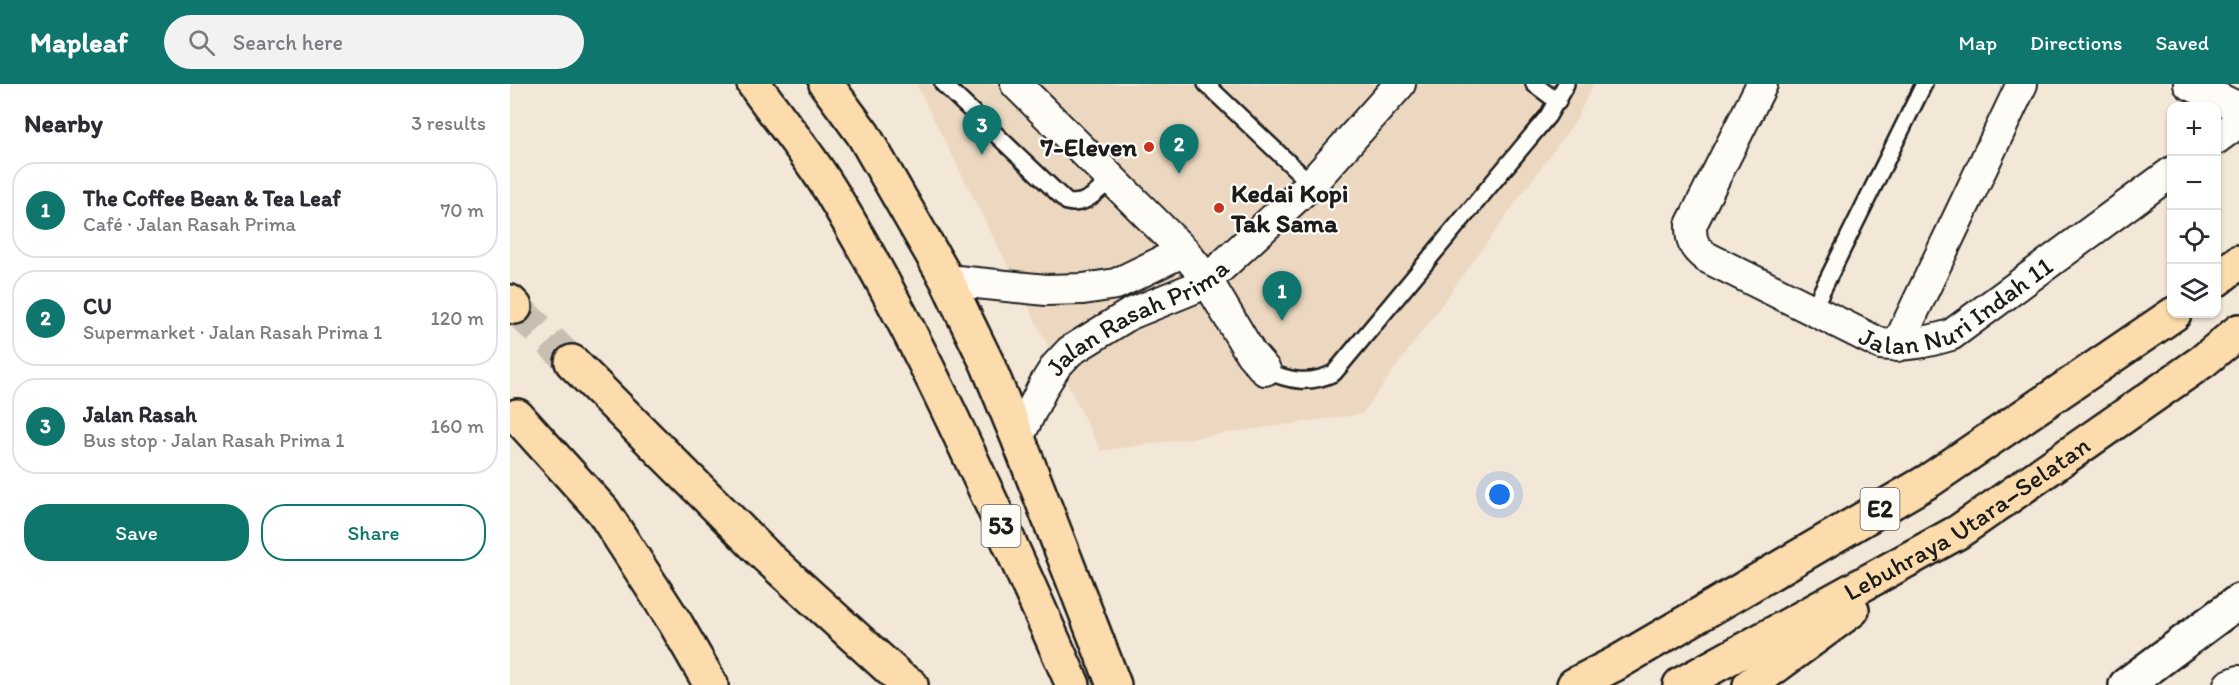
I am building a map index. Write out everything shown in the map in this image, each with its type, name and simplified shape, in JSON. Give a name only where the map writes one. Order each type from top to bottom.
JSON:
[{"type":"highway","name":"53","points":[[754,84],[837,200],[879,275],[978,475],[1073,685]]},
{"type":"highway","name":"53","points":[[826,84],[863,134],[946,280],[987,363],[1114,685]]},
{"type":"highway","points":[[850,84],[863,134]]},
{"type":"highway","points":[[2221,277],[2239,262]]},
{"type":"highway","name":"Lebuhraya Utara–Selatan","points":[[1574,685],[1615,664],[1930,480],[2168,318]]},
{"type":"highway","name":"Lebuhraya Utara–Selatan","points":[[1680,685],[1958,532],[2203,361],[2239,331]]},
{"type":"highway","points":[[573,362],[766,556],[901,679],[911,685]]},
{"type":"highway","points":[[517,416],[603,511],[676,624],[711,685]]},
{"type":"highway","points":[[1750,685],[1958,532]]},
{"type":"highway","points":[[1563,685],[1615,664]]},
{"type":"street","points":[[1016,84],[1184,251],[1207,280],[1251,354],[1265,370]]},
{"type":"street","name":"Jalan Rasah Prima","points":[[1018,438],[1044,386],[1056,366],[1070,351],[1130,314],[1194,288],[1207,280],[1311,184],[1400,84]]},
{"type":"street","name":"Jalan Nuri Indah 11","points":[[1762,84],[1691,225],[1694,248],[1706,257],[1881,344],[1897,346],[1916,344],[1951,335],[2167,176]]},
{"type":"street","points":[[1897,346],[2022,84]]},
{"type":"street","points":[[2189,84],[2239,108]]},
{"type":"street","points":[[2221,136],[2239,122]]},
{"type":"street","name":"Jalan Rasah Prima","points":[[946,280],[1046,290],[1083,289],[1116,284],[1184,251]]},
{"type":"street","points":[[2127,685],[2239,601]]},
{"type":"street","points":[[2229,685],[2239,681]]},
{"type":"lane","points":[[943,84],[1067,202],[1083,203],[1112,179]]},
{"type":"lane","points":[[1206,84],[1311,184]]},
{"type":"lane","points":[[1534,84],[1558,102]]},
{"type":"lane","points":[[1265,370],[1283,379],[1306,382],[1334,373],[1548,116],[1558,102],[1566,84]]},
{"type":"lane","points":[[1812,311],[1924,84]]},
{"type":"shaded area","points":[[916,84],[1593,84],[1576,120],[1362,414],[1101,451]]},
{"type":"tunnel","points":[[515,307],[572,362]]},
{"type":"place","name":"7-Eleven","points":[[1149,147]]},
{"type":"place","name":"Jalan Rasah","points":[[982,155]]},
{"type":"place","name":"CU","points":[[1179,174]]},
{"type":"place","name":"Kedai Kopi Tak Sama","points":[[1219,208]]},
{"type":"place","name":"The Coffee Bean & Tea Leaf","points":[[1282,321]]}]
